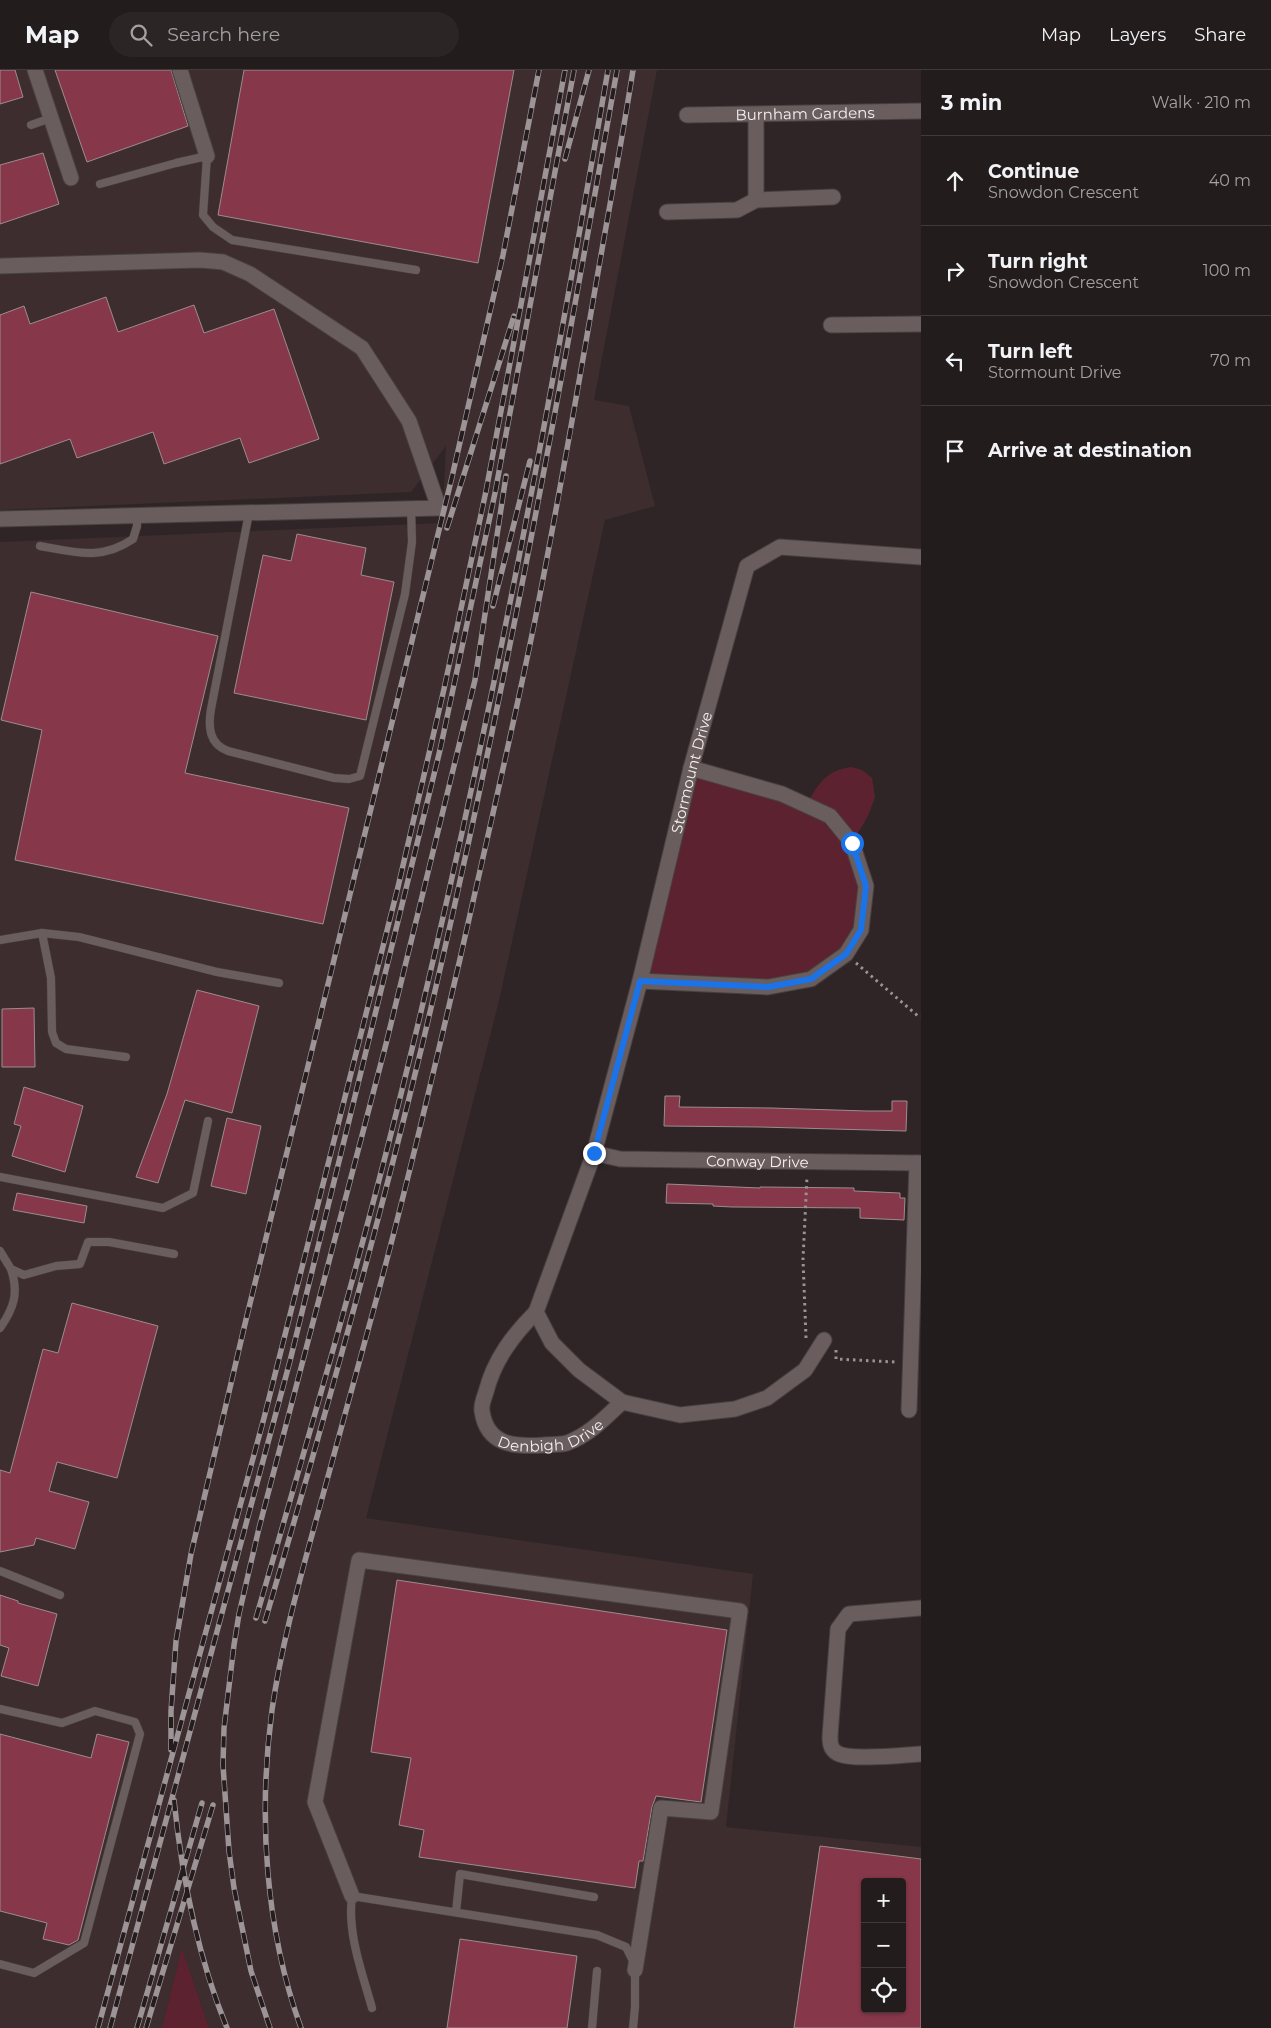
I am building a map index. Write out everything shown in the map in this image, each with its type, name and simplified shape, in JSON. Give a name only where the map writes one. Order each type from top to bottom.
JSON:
[{"type":"street","points":[[35,70],[71,178]]},
{"type":"street","points":[[180,70],[207,156]]},
{"type":"street","name":"Burnham Gardens","points":[[687,115],[921,112]]},
{"type":"street","points":[[756,115],[756,200]]},
{"type":"street","points":[[667,212],[737,210],[756,200],[833,197]]},
{"type":"street","points":[[0,266],[200,260],[223,262],[250,274],[362,348],[408,421],[439,508],[0,519]]},
{"type":"street","points":[[831,325],[921,324]]},
{"type":"street","name":"Stormount Drive","points":[[594,1153],[640,981],[691,768],[747,566],[780,547],[921,557]]},
{"type":"street","points":[[640,981],[768,987],[811,979],[846,954],[861,930],[866,886],[852,843],[830,816],[782,794],[691,768]]},
{"type":"street","name":"Conway Drive","points":[[594,1153],[620,1159],[919,1163]]},
{"type":"street","name":"Denbigh Drive","points":[[594,1153],[536,1312],[517,1332],[499,1357],[489,1380],[481,1409],[489,1429],[500,1441],[520,1447],[566,1443],[592,1430],[622,1402]]},
{"type":"street","points":[[909,1410],[919,1163]]},
{"type":"street","name":"Denbigh Drive","points":[[536,1312],[552,1342],[578,1370],[622,1402],[680,1415],[736,1409],[767,1398],[805,1370],[824,1340]]},
{"type":"street","points":[[352,1896],[315,1802],[359,1560],[740,1611],[711,1812],[661,1808],[635,1970]]},
{"type":"street","points":[[921,1608],[849,1614],[838,1629],[830,1736],[831,1746],[837,1753],[855,1756],[921,1754]]},
{"type":"lane","points":[[31,125],[50,118]]},
{"type":"lane","points":[[100,184],[207,156],[203,215],[213,228],[232,240],[416,270]]},
{"type":"lane","points":[[249,512],[210,709],[210,730],[213,740],[219,747],[228,751],[334,778],[349,779],[360,776],[405,594],[412,542],[411,508]]},
{"type":"lane","points":[[40,546],[85,554],[104,553],[121,547],[133,539],[137,526],[137,516]]},
{"type":"lane","points":[[0,940],[42,933],[79,937],[217,972],[279,983]]},
{"type":"lane","points":[[42,933],[51,978],[52,1032],[56,1043],[66,1049],[126,1058]]},
{"type":"lane","points":[[0,1177],[163,1208],[193,1193],[208,1121]]},
{"type":"lane","points":[[11,1269],[24,1275],[56,1266],[80,1264],[88,1242],[109,1242],[174,1254]]},
{"type":"lane","points":[[0,1251],[11,1269],[15,1282],[14,1306],[0,1328]]},
{"type":"lane","points":[[0,1571],[60,1595]]},
{"type":"lane","points":[[0,1709],[62,1724],[95,1711],[135,1722],[140,1734],[84,1943],[34,1973],[0,1964]]},
{"type":"lane","points":[[456,1912],[460,1874],[594,1896]]},
{"type":"lane","points":[[372,2008],[356,1950],[350,1909],[352,1896],[597,1935],[626,1947],[635,1965],[635,2007],[632,2028]]},
{"type":"lane","points":[[592,2028],[597,1972]]},
{"type":"path","points":[[846,954],[918,1016],[921,1016]]},
{"type":"path","points":[[808,1162],[803,1259],[806,1340],[830,1342],[836,1349],[836,1360],[911,1362]]},
{"type":"shaded area","points":[[0,70],[657,70],[594,400],[629,406],[655,506],[605,520],[498,1005],[366,1518],[753,1574],[726,1827],[921,1847],[921,2028],[209,2028],[182,1949],[162,2028],[0,2028],[0,542],[442,523],[446,446],[411,492],[0,510]]},
{"type":"shaded area","points":[[851,767],[862,770],[872,778],[875,797],[868,816],[852,843],[866,886],[861,930],[811,979],[640,981],[691,768],[806,804],[819,785],[829,775]]},
{"type":"shaded area","points":[[182,1948],[209,2028],[162,2028]]},
{"type":"building","points":[[0,70],[15,70],[23,97],[0,104]]},
{"type":"building","points":[[55,70],[171,70],[188,126],[87,162]]},
{"type":"building","points":[[244,70],[514,70],[478,263],[218,215]]},
{"type":"building","points":[[43,153],[59,204],[0,224],[0,165]]},
{"type":"building","points":[[106,297],[118,332],[194,305],[204,333],[274,309],[319,439],[249,463],[240,438],[164,464],[153,432],[77,458],[70,439],[0,464],[0,315],[24,306],[30,324]]},
{"type":"building","points":[[297,534],[366,548],[361,575],[394,582],[366,720],[234,693],[263,555],[291,561]]},
{"type":"building","points":[[31,592],[218,636],[185,773],[349,808],[323,924],[15,860],[42,730],[1,720]]},
{"type":"building","points":[[197,990],[259,1006],[232,1113],[185,1100],[158,1183],[136,1177],[167,1094]]},
{"type":"building","points":[[34,1008],[35,1067],[2,1067],[2,1009]]},
{"type":"building","points":[[24,1087],[83,1106],[65,1172],[12,1156],[21,1126],[14,1124]]},
{"type":"building","points":[[665,1096],[680,1096],[679,1107],[867,1111],[892,1111],[892,1101],[907,1101],[906,1131],[664,1126]]},
{"type":"building","points":[[227,1118],[261,1126],[246,1194],[211,1186]]},
{"type":"building","points":[[667,1184],[760,1188],[854,1188],[854,1191],[900,1193],[900,1198],[905,1198],[904,1220],[860,1218],[860,1208],[732,1207],[713,1206],[713,1204],[666,1203]]},
{"type":"building","points":[[17,1193],[87,1206],[84,1223],[13,1210]]},
{"type":"building","points":[[72,1303],[158,1326],[117,1478],[57,1462],[49,1491],[89,1502],[75,1549],[36,1538],[34,1545],[0,1552],[0,1470],[10,1473],[43,1349],[58,1353]]},
{"type":"building","points":[[397,1580],[727,1630],[701,1802],[656,1796],[652,1807],[643,1861],[639,1861],[635,1888],[419,1857],[424,1830],[399,1825],[411,1758],[371,1752]]},
{"type":"building","points":[[0,1595],[18,1601],[18,1603],[57,1614],[38,1686],[1,1676],[9,1648],[0,1645]]},
{"type":"building","points":[[0,1734],[91,1758],[97,1734],[129,1742],[78,1940],[69,1945],[43,1939],[47,1923],[0,1911]]},
{"type":"building","points":[[820,1846],[921,1859],[921,2028],[794,2028]]},
{"type":"building","points":[[460,1939],[577,1956],[567,2028],[447,2028]]},
{"type":"railway","points":[[171,1750],[171,1711],[176,1641],[191,1554],[244,1328],[452,477],[503,255],[539,70]]},
{"type":"railway","points":[[98,2028],[264,1418],[398,887],[444,689],[486,491],[565,70]]},
{"type":"railway","points":[[110,2028],[290,1361],[440,750],[495,493],[574,70]]},
{"type":"railway","points":[[565,159],[589,70]]},
{"type":"railway","points":[[256,1618],[357,1263],[441,927],[494,683],[542,438],[608,70]]},
{"type":"railway","points":[[265,1621],[327,1408],[366,1265],[421,1050],[449,928],[502,684],[550,439],[617,70]]},
{"type":"railway","points":[[301,2028],[279,1951],[268,1871],[266,1790],[268,1750],[276,1686],[296,1593],[381,1284],[416,1145],[507,751],[559,495],[633,70]]},
{"type":"railway","points":[[447,528],[514,316]]},
{"type":"railway","points":[[493,606],[530,461]]},
{"type":"railway","points":[[270,2028],[251,1971],[234,1888],[229,1851],[223,1765],[224,1728],[234,1645],[239,1614],[259,1528],[386,1044],[475,680],[506,476]]},
{"type":"railway","points":[[174,1800],[181,1858],[192,1916],[207,1973],[227,2028]]},
{"type":"railway","points":[[137,2028],[202,1803]]},
{"type":"railway","points":[[146,2028],[213,1805]]},
{"type":"route","points":[[594,1153],[640,981],[768,987],[811,979],[846,954],[861,930],[866,886],[852,843]]}]
